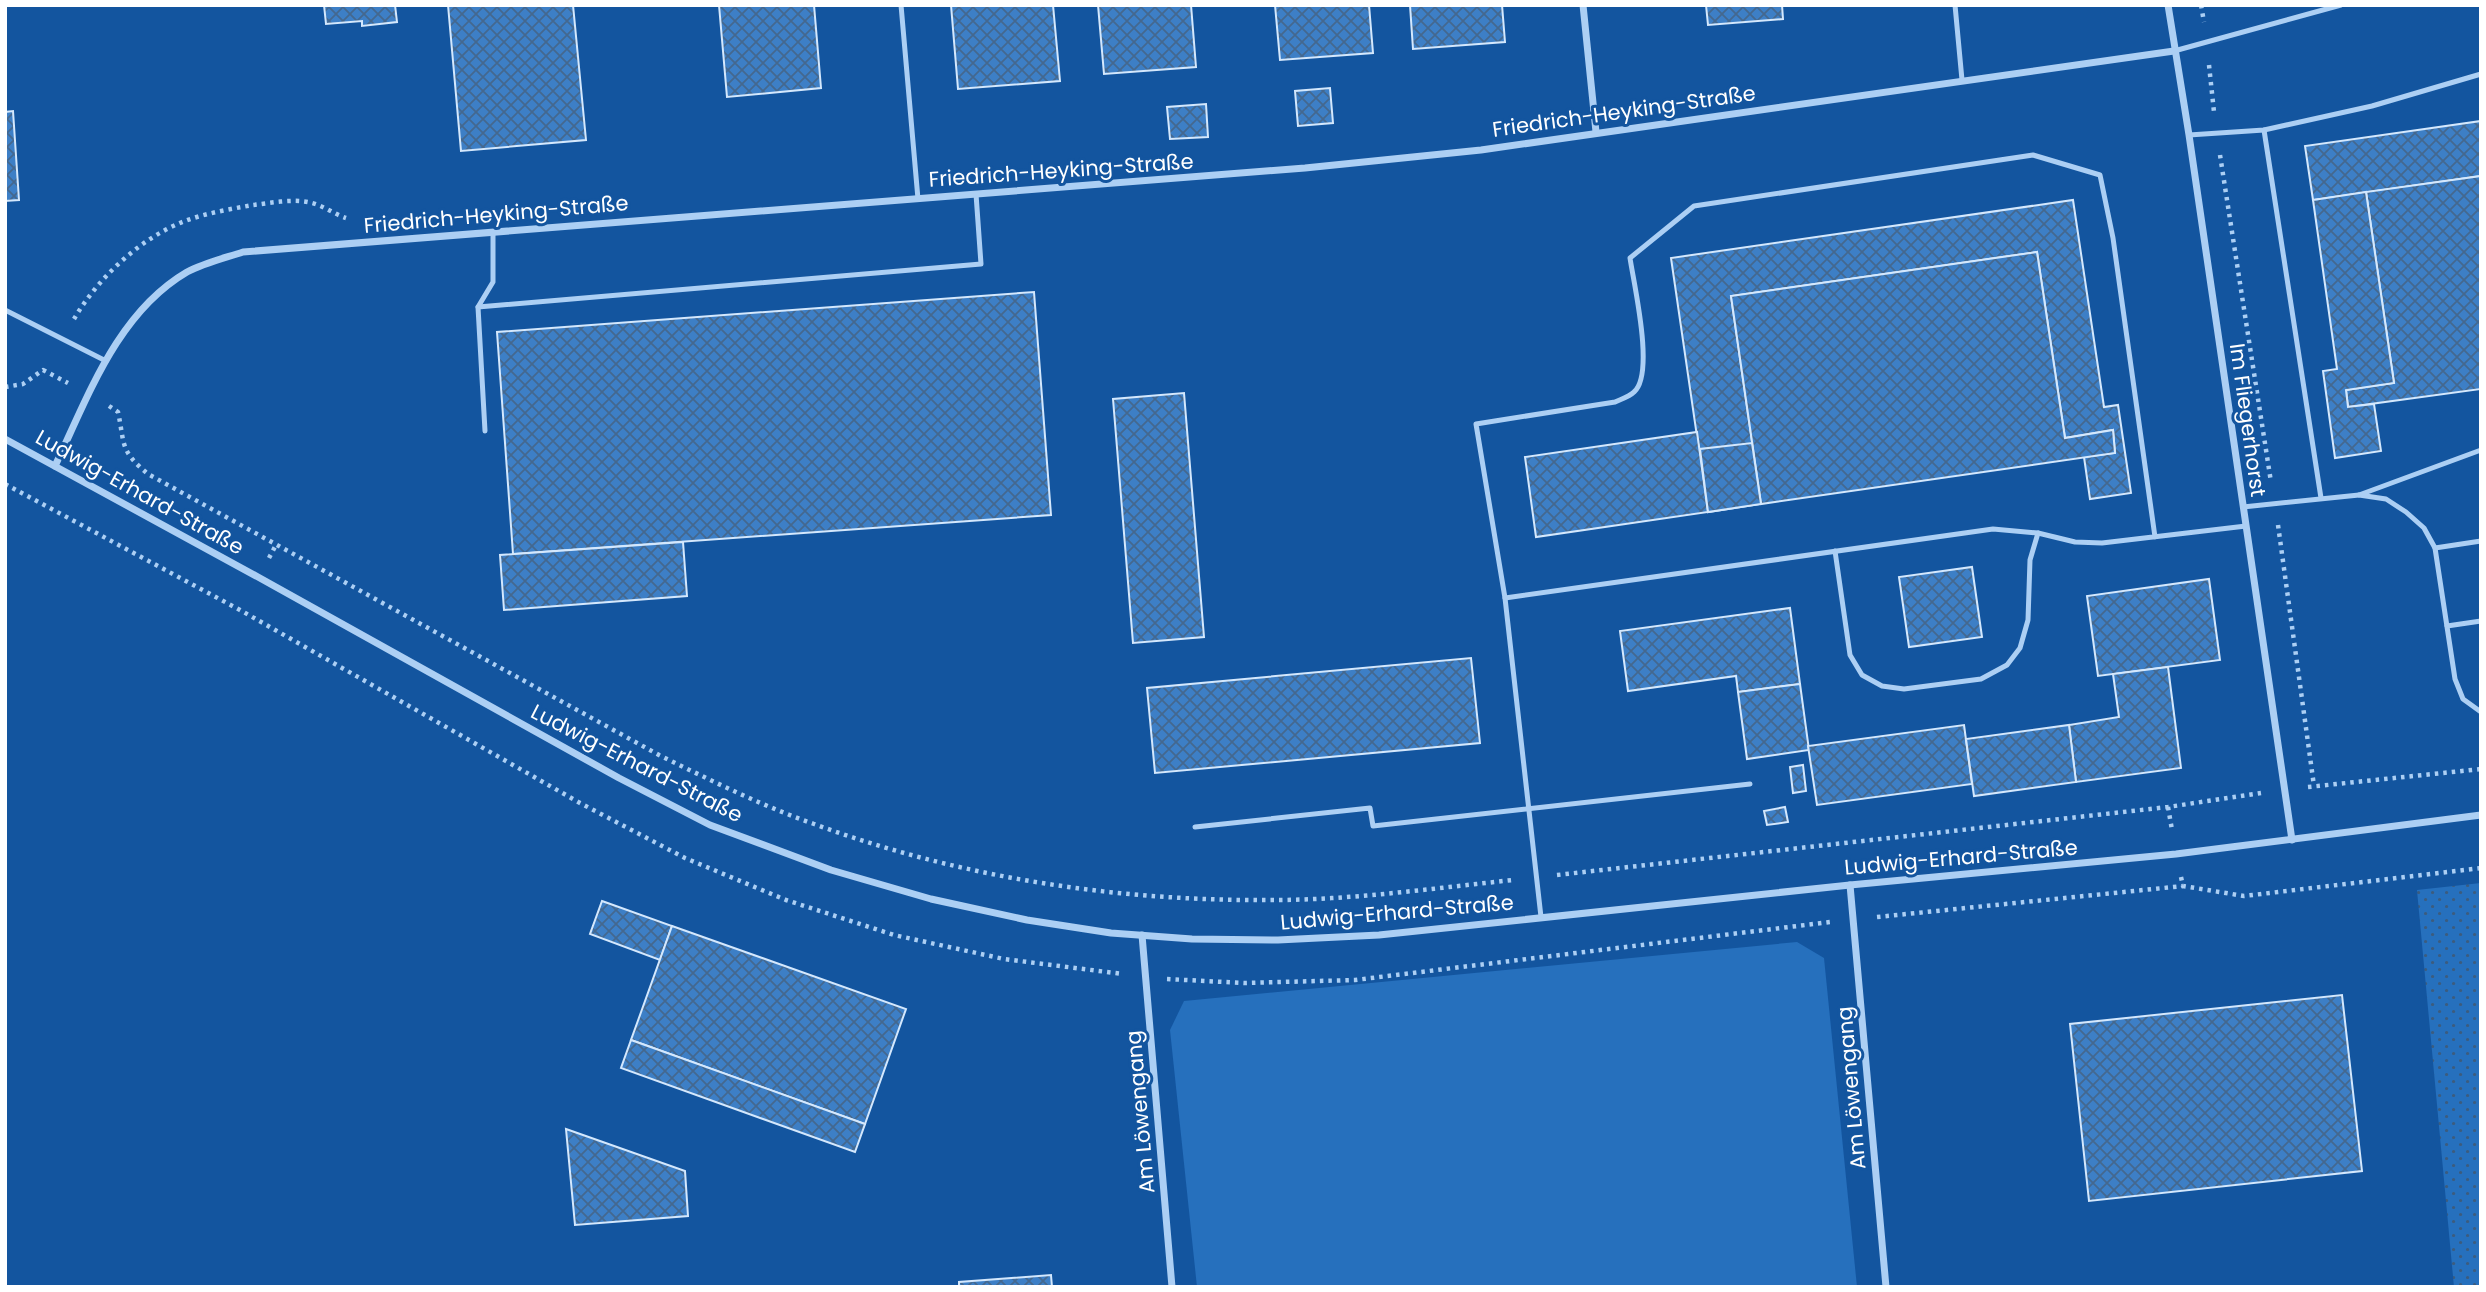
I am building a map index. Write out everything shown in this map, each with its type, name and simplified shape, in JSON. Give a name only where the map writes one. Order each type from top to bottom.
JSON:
[{"type":"street","points":[[1583,5],[1597,132]]},
{"type":"street","name":"Im Fliegerhorst","points":[[2168,5],[2292,840]]},
{"type":"street","name":"Friedrich-Heyking-Straße","points":[[55,466],[106,361],[128,326],[158,293],[189,271],[243,252],[1305,168],[1481,150],[2174,51]]},
{"type":"street","name":"Ludwig-Erhard-Straße","points":[[5,439],[607,772],[710,825],[831,870],[931,899],[1027,920],[1192,939],[1278,940],[1379,935],[1850,885],[2176,854],[2481,815]]},
{"type":"street","name":"Am Löwengang","points":[[1850,885],[1886,1287]]},
{"type":"street","name":"Am Löwengang","points":[[1142,935],[1172,1287]]},
{"type":"lane","points":[[901,5],[918,199]]},
{"type":"lane","points":[[1955,5],[1962,80]]},
{"type":"lane","points":[[2174,51],[2341,5]]},
{"type":"lane","points":[[2189,135],[2264,130],[2372,106],[2481,74]]},
{"type":"lane","points":[[2264,130],[2321,498]]},
{"type":"lane","points":[[1541,917],[1505,598],[1476,424],[1615,402],[1635,392],[1644,376],[1645,358],[1630,258],[1694,206],[2033,155],[2100,175],[2113,238],[2155,537]]},
{"type":"lane","points":[[478,307],[981,264],[976,194]]},
{"type":"lane","points":[[485,430],[478,307],[493,282],[493,232]]},
{"type":"lane","points":[[5,310],[106,361]]},
{"type":"lane","points":[[2359,495],[2481,450]]},
{"type":"lane","points":[[2243,508],[2359,495],[2386,499],[2406,512],[2424,528],[2435,548],[2455,679],[2463,699],[2481,712]]},
{"type":"lane","points":[[1505,598],[1993,529],[2038,533],[2075,542],[2102,543],[2246,526]]},
{"type":"lane","points":[[1835,551],[1850,654],[1862,675],[1882,686],[1904,689],[1981,679],[2007,665],[2020,648],[2028,620],[2030,560],[2038,533]]},
{"type":"lane","points":[[2435,548],[2481,541]]},
{"type":"lane","points":[[2447,626],[2481,621]]},
{"type":"lane","points":[[1195,827],[1370,808],[1373,827],[1750,785]]},
{"type":"path","points":[[2201,5],[2217,134],[2275,504],[2314,786]]},
{"type":"path","points":[[5,387],[23,384],[43,370],[89,394],[118,412],[124,449],[134,463],[148,474],[659,755],[735,793],[814,824],[893,850],[979,873],[1079,889],[1180,898],[1282,900],[1377,895],[2168,807],[2283,789],[2481,769]]},
{"type":"path","points":[[5,484],[240,610],[580,803],[685,858],[786,900],[894,935],[1004,959],[1146,977],[1244,983],[1355,980],[1853,919],[2183,886],[2244,896],[2481,868]]},
{"type":"path","points":[[2168,807],[2183,886]]},
{"type":"shaded area","points":[[2481,883],[2481,1287],[2454,1287],[2417,890]]},
{"type":"shaded area","points":[[1797,942],[1824,958],[1857,1287],[1197,1287],[1170,1030],[1184,1001]]},
{"type":"building","points":[[324,5],[395,5],[397,22],[362,26],[362,21],[326,24]]},
{"type":"building","points":[[448,5],[573,5],[586,140],[461,151]]},
{"type":"building","points":[[719,5],[814,5],[821,88],[727,97]]},
{"type":"building","points":[[951,5],[1053,5],[1060,81],[958,89]]},
{"type":"building","points":[[1098,5],[1191,5],[1196,67],[1104,74]]},
{"type":"building","points":[[1275,5],[1369,5],[1373,53],[1280,60]]},
{"type":"building","points":[[1410,5],[1502,5],[1505,42],[1413,49]]},
{"type":"building","points":[[1706,5],[1782,5],[1783,19],[1708,25]]},
{"type":"building","points":[[1330,88],[1333,123],[1298,126],[1295,91]]},
{"type":"building","points":[[1206,104],[1208,137],[1170,139],[1167,107]]},
{"type":"building","points":[[13,111],[19,200],[5,201],[5,112]]},
{"type":"building","points":[[2481,121],[2481,176],[2313,200],[2305,146]]},
{"type":"building","points":[[2481,176],[2481,389],[2348,407],[2346,390],[2394,383],[2366,192]]},
{"type":"building","points":[[2366,192],[2394,383],[2346,390],[2348,407],[2374,404],[2381,451],[2335,458],[2323,371],[2337,369],[2313,200]]},
{"type":"building","points":[[2073,200],[2104,407],[2118,405],[2131,493],[2090,499],[2084,457],[2115,453],[2113,430],[2065,438],[2037,252],[1731,296],[1761,504],[1708,512],[1671,258]]},
{"type":"building","points":[[2037,252],[2065,438],[2113,430],[2115,453],[1761,504],[1731,296]]},
{"type":"building","points":[[1034,292],[1051,515],[513,554],[497,332]]},
{"type":"building","points":[[1184,393],[1204,637],[1133,643],[1113,399]]},
{"type":"building","points":[[1697,432],[1708,512],[1536,537],[1525,457]]},
{"type":"building","points":[[1752,443],[1761,504],[1708,512],[1700,449]]},
{"type":"building","points":[[683,542],[687,596],[504,610],[500,555]]},
{"type":"building","points":[[1972,567],[1982,637],[1909,647],[1899,577]]},
{"type":"building","points":[[2209,579],[2220,660],[2098,676],[2087,596]]},
{"type":"building","points":[[1790,608],[1800,684],[1738,692],[1736,676],[1628,691],[1620,631]]},
{"type":"building","points":[[1471,658],[1480,743],[1155,773],[1147,688]]},
{"type":"building","points":[[2168,667],[2181,768],[2076,782],[2069,725],[2119,717],[2113,674]]},
{"type":"building","points":[[1800,684],[1809,750],[1747,759],[1738,692]]},
{"type":"building","points":[[1964,725],[1972,784],[1817,805],[1808,746]]},
{"type":"building","points":[[2069,725],[2076,782],[1974,796],[1966,739]]},
{"type":"building","points":[[1803,765],[1806,791],[1793,793],[1790,767]]},
{"type":"building","points":[[1785,807],[1788,822],[1767,825],[1764,811]]},
{"type":"building","points":[[602,901],[672,926],[660,960],[590,934]]},
{"type":"building","points":[[672,926],[906,1009],[865,1124],[631,1040]]},
{"type":"building","points":[[2342,995],[2362,1171],[2089,1201],[2070,1024]]},
{"type":"building","points":[[631,1040],[865,1124],[855,1152],[621,1068]]},
{"type":"building","points":[[566,1129],[685,1171],[688,1216],[575,1225]]},
{"type":"building","points":[[1051,1275],[1052,1287],[959,1287],[959,1282]]}]
